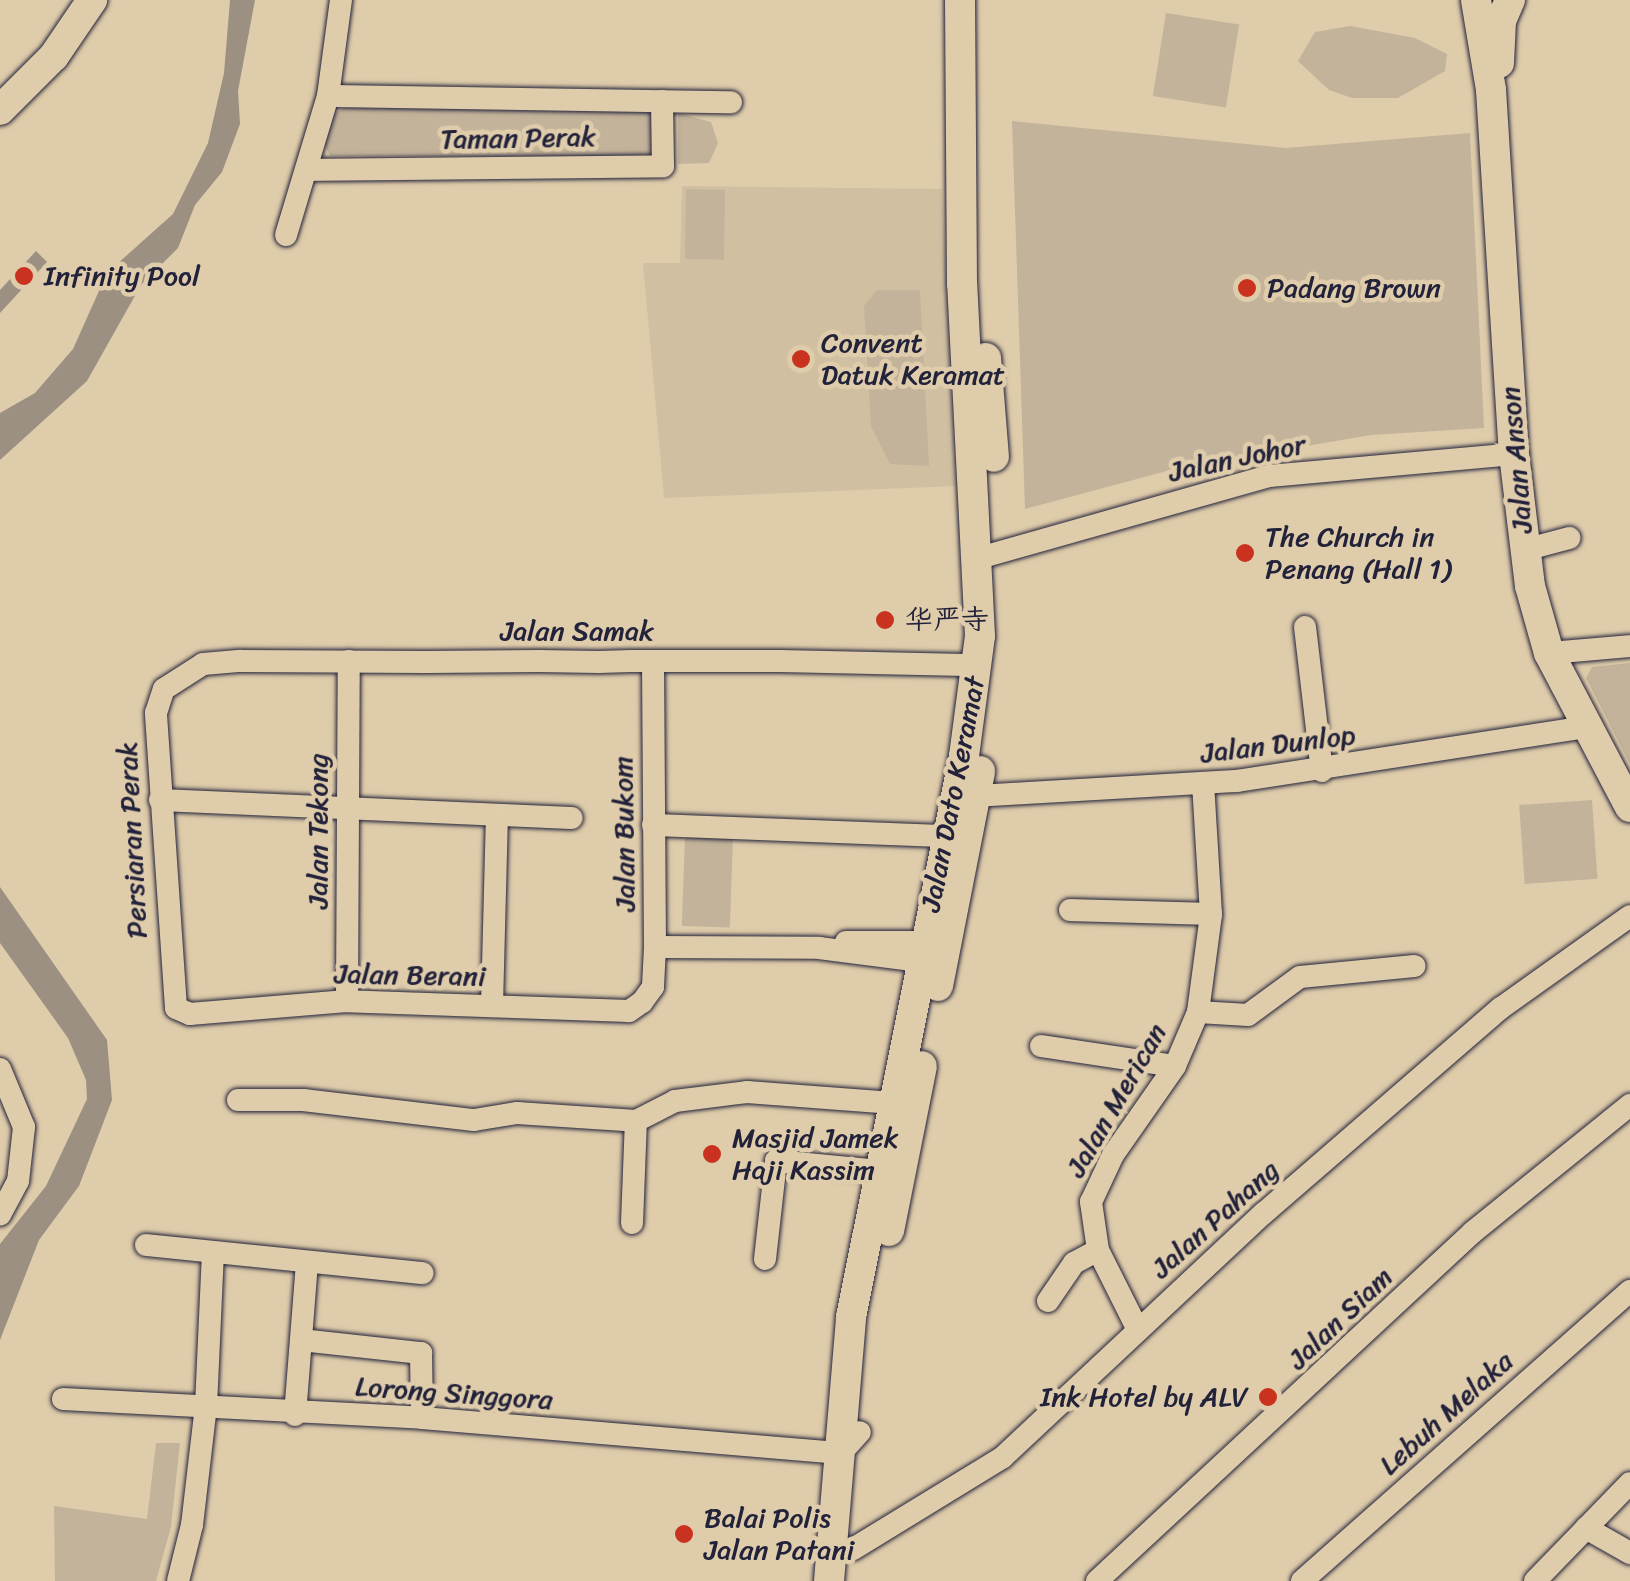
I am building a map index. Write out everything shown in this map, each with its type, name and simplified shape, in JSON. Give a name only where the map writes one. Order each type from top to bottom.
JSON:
[{"type":"main road","points":[[0,110],[77,13],[92,0]]},
{"type":"main road","points":[[77,13],[108,0]]},
{"type":"main road","name":"Jalan Dato Keramat","points":[[930,956],[976,796],[998,641],[963,316],[960,0]]},
{"type":"main road","name":"Jalan Dato Keramat","points":[[848,1581],[838,1560],[851,1442],[930,956],[944,836],[978,665],[987,556],[978,0]]},
{"type":"main road","points":[[1476,0],[1491,90]]},
{"type":"main road","points":[[1491,90],[1510,0]]},
{"type":"main road","name":"Jalan Anson","points":[[1491,90],[1514,454],[1524,550],[1549,653],[1630,807]]},
{"type":"main road","name":"Jalan Dato Keramat","points":[[851,1442],[851,1318],[880,1170],[905,1098]]},
{"type":"street","points":[[286,234],[309,170],[328,96],[341,0]]},
{"type":"street","name":"Taman Perak","points":[[328,96],[732,102]]},
{"type":"street","name":"Taman Perak","points":[[309,170],[662,166],[662,101]]},
{"type":"street","name":"Jalan Johor","points":[[987,556],[1270,476],[1514,454]]},
{"type":"street","points":[[1524,550],[1569,538]]},
{"type":"street","points":[[1305,627],[1322,771]]},
{"type":"street","points":[[1549,653],[1630,646]]},
{"type":"street","name":"Jalan Samak","points":[[178,675],[203,664],[349,661],[978,665]]},
{"type":"street","name":"Jalan Tekong","points":[[347,1001],[349,661]]},
{"type":"street","name":"Jalan Bukom","points":[[642,1002],[653,987],[656,947],[653,661]]},
{"type":"street","name":"Persiaran Perak","points":[[176,1008],[156,713],[164,689],[178,675]]},
{"type":"street","name":"Jalan Dunlop","points":[[976,796],[1203,784],[1322,771],[1586,727]]},
{"type":"street","name":"Jalan Merican","points":[[1138,1330],[1098,1250],[1091,1202],[1099,1178],[1175,1066],[1198,1012],[1211,914],[1203,784]]},
{"type":"street","points":[[160,800],[497,818],[572,818]]},
{"type":"street","points":[[492,1005],[497,818]]},
{"type":"street","points":[[653,824],[944,836]]},
{"type":"street","points":[[1070,910],[1211,914]]},
{"type":"street","name":"Jalan Pahang","points":[[838,1560],[1003,1457],[1138,1330],[1500,1008],[1630,916]]},
{"type":"street","points":[[656,947],[819,948],[930,956]]},
{"type":"street","name":"Jalan Merican","points":[[1198,1012],[1248,1015],[1294,978],[1405,967]]},
{"type":"street","name":"Jalan Berani","points":[[176,1008],[190,1014],[347,1001],[630,1011],[642,1002]]},
{"type":"street","points":[[1041,1046],[1175,1066]]},
{"type":"street","points":[[0,1069],[24,1127],[18,1181],[0,1216]]},
{"type":"street","points":[[238,1100],[303,1100],[474,1120],[517,1112],[636,1121],[675,1101],[747,1092],[905,1098]]},
{"type":"street","name":"Jalan Siam","points":[[1097,1581],[1473,1232],[1630,1105]]},
{"type":"street","points":[[632,1223],[636,1121]]},
{"type":"street","points":[[765,1258],[776,1160],[880,1170]]},
{"type":"street","points":[[146,1244],[423,1273]]},
{"type":"street","points":[[1048,1301],[1074,1263],[1098,1250]]},
{"type":"street","points":[[178,1581],[192,1525],[206,1406],[213,1252]]},
{"type":"street","points":[[295,1415],[307,1263]]},
{"type":"street","name":"Lebuh Melaka","points":[[1302,1581],[1630,1291]]},
{"type":"street","points":[[301,1340],[421,1353],[422,1418]]},
{"type":"street","name":"Lorong Singgora","points":[[63,1399],[295,1415],[422,1418],[851,1442]]},
{"type":"street","points":[[1534,1581],[1630,1484]]},
{"type":"street","points":[[1586,1528],[1630,1553]]},
{"type":"shaded area","points":[[230,0],[255,0],[238,91],[240,124],[222,172],[195,205],[178,248],[141,285],[87,381],[0,460],[0,413],[35,393],[73,349],[107,273],[173,214],[208,143],[224,73]]},
{"type":"shaded area","points":[[1166,13],[1239,25],[1226,108],[1153,96]]},
{"type":"shaded area","points":[[1350,26],[1415,38],[1447,54],[1445,71],[1398,98],[1352,98],[1329,90],[1298,61],[1315,32]]},
{"type":"shaded area","points":[[346,107],[648,109],[654,112],[653,156],[330,156],[324,144],[334,114]]},
{"type":"shaded area","points":[[678,113],[711,122],[718,143],[709,163],[678,164]]},
{"type":"shaded area","name":"Padang Brown","points":[[1012,121],[1286,148],[1470,133],[1484,428],[1371,435],[1178,468],[1025,509]]},
{"type":"shaded area","name":"Convent Datuk Keramat","points":[[682,186],[942,189],[955,486],[664,498],[643,263],[680,263]]},
{"type":"shaded area","points":[[686,189],[725,190],[724,260],[685,259]]},
{"type":"shaded area","name":"Infinity Pool","points":[[36,251],[47,262],[0,313],[0,290]]},
{"type":"shaded area","points":[[877,290],[920,290],[929,466],[890,464],[871,426],[864,306]]},
{"type":"shaded area","points":[[1630,663],[1630,764],[1586,678],[1592,667]]},
{"type":"shaded area","points":[[1592,800],[1598,879],[1525,884],[1519,805]]},
{"type":"shaded area","points":[[685,836],[733,838],[730,928],[682,926]]},
{"type":"shaded area","points":[[0,887],[107,1040],[112,1100],[79,1186],[39,1240],[0,1340],[0,1244],[46,1186],[87,1099],[86,1080],[68,1038],[0,943]]},
{"type":"shaded area","points":[[156,1443],[180,1443],[171,1527],[156,1581],[55,1581],[54,1506],[147,1519]]},
{"type":"place","name":"Infinity Pool","points":[[24,276]]},
{"type":"place","name":"Padang Brown","points":[[1247,288]]},
{"type":"place","name":"Convent Datuk Keramat","points":[[801,359]]},
{"type":"place","name":"The Church in Penang (Hall 1)","points":[[1245,553]]},
{"type":"place","name":"华严寺","points":[[885,620]]},
{"type":"place","name":"Masjid Jamek Haji Kassim","points":[[712,1154]]},
{"type":"place","name":"Ink Hotel by ALV","points":[[1268,1397]]},
{"type":"place","name":"Balai Polis Jalan Patani","points":[[684,1534]]}]
